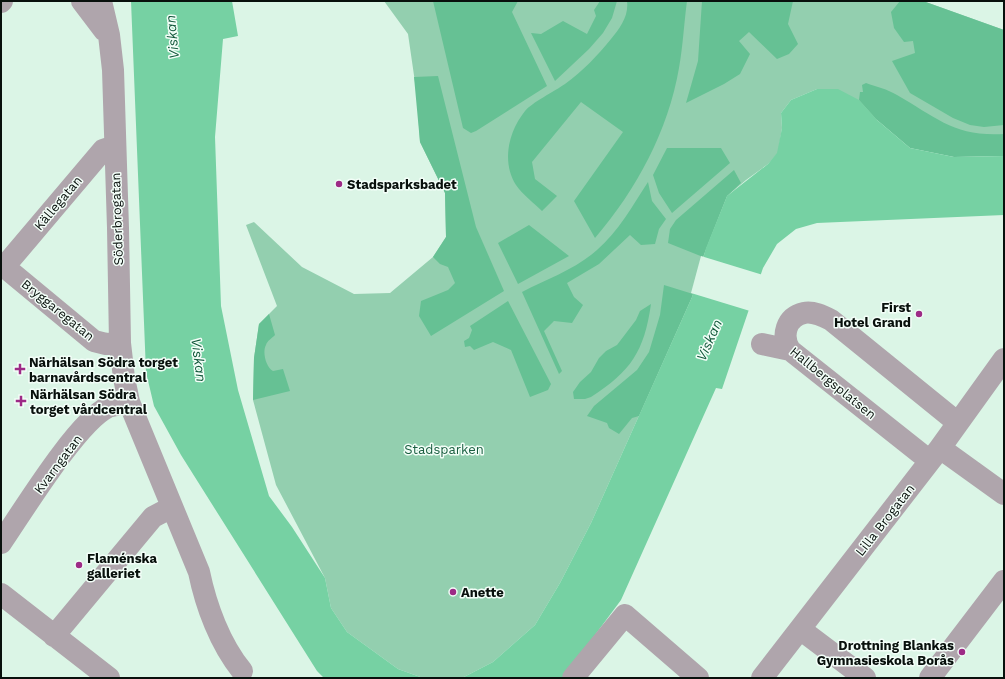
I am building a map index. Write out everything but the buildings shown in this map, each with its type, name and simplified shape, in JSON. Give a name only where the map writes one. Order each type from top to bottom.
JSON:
[{"type":"street","points":[[82,1],[109,36]]},
{"type":"street","name":"Söderbrogatan","points":[[101,1],[109,36],[113,70],[120,343],[124,378],[129,402],[199,572],[204,594],[230,656],[244,674]]},
{"type":"street","name":"Källegatan","points":[[3,265],[103,150],[115,146]]},
{"type":"street","name":"Bryggaregatan","points":[[3,265],[94,341],[106,344],[120,343]]},
{"type":"street","name":"Hallbergsplatsen","points":[[958,423],[831,320],[819,314],[804,313],[791,320],[786,331],[786,343],[790,350],[935,455],[1004,494]]},
{"type":"street","points":[[762,344],[790,350]]},
{"type":"street","name":"Lilla Brogatan","points":[[762,678],[935,455],[1004,359]]},
{"type":"street","name":"Kvarngatan","points":[[1,543],[74,439],[93,419],[108,408],[129,402]]},
{"type":"street","points":[[54,636],[153,517],[172,506]]},
{"type":"street","points":[[930,678],[1004,582]]},
{"type":"street","points":[[1,594],[108,678]]},
{"type":"street","points":[[573,678],[625,615],[698,678]]},
{"type":"street","points":[[800,629],[865,678]]},
{"type":"green space","name":"Stadsparken","points":[[384,1],[923,1],[1004,30],[1004,156],[877,120],[817,89],[791,100],[781,113],[782,128],[778,153],[768,164],[727,196],[706,248],[692,297],[591,523],[560,583],[535,625],[493,662],[462,678],[423,678],[398,669],[347,632],[331,608],[325,578],[276,485],[253,400],[254,358],[259,324],[277,306],[246,225],[254,222],[302,267],[354,294],[390,293],[433,257],[446,237],[445,193],[420,142],[417,96],[408,34]]},
{"type":"shaded area","points":[[433,1],[518,1],[512,12],[547,86],[476,131],[471,133],[463,128]]},
{"type":"shaded area","points":[[600,1],[617,1],[612,18],[603,33],[589,49],[555,81],[531,33],[541,34],[563,21],[587,34],[596,16],[594,10]]},
{"type":"shaded area","points":[[627,1],[687,1],[682,51],[674,91],[659,137],[649,158],[624,200],[595,238],[574,201],[623,132],[581,102],[532,162],[535,179],[557,196],[542,211],[525,196],[511,176],[508,156],[509,146],[511,137],[519,119],[525,111],[532,104],[565,84],[578,74],[611,39],[621,26],[625,17],[627,12]]},
{"type":"shaded area","points":[[702,1],[793,1],[788,24],[798,44],[789,54],[777,59],[749,32],[739,41],[750,54],[740,74],[724,84],[686,103],[698,61]]},
{"type":"shaded area","points":[[900,1],[923,1],[1004,30],[1004,125],[984,127],[970,125],[953,118],[910,93],[892,61],[915,53],[913,41],[904,42],[894,28],[891,12]]},
{"type":"shaded area","points":[[438,76],[476,227],[504,291],[431,336],[419,316],[421,301],[448,290],[455,283],[448,267],[440,264],[433,257],[446,237],[445,193],[420,142],[414,77]]},
{"type":"shaded area","points":[[866,83],[893,93],[947,124],[959,129],[987,134],[1004,134],[1004,156],[954,157],[910,148],[877,120],[859,100],[860,92],[863,92],[862,85]]},
{"type":"shaded area","points":[[667,148],[721,148],[730,163],[672,213],[659,193],[653,175]]},
{"type":"shaded area","points":[[734,170],[741,183],[727,196],[703,257],[668,243],[670,229],[676,220]]},
{"type":"shaded area","points":[[648,182],[652,201],[666,219],[659,229],[655,244],[641,245],[630,235],[599,264],[567,283],[574,297],[583,305],[572,323],[554,321],[544,331],[562,371],[559,374],[522,292],[571,268],[589,257],[612,235]]},
{"type":"shaded area","points":[[529,225],[569,256],[518,284],[498,243]]},
{"type":"shaded area","points":[[664,285],[693,294],[639,416],[632,418],[619,434],[609,428],[607,423],[587,416],[594,406],[637,370],[649,352],[660,315]]},
{"type":"shaded area","points":[[508,301],[551,384],[548,390],[530,397],[511,350],[493,342],[474,350],[470,346],[465,347],[464,341],[469,338],[472,330],[470,326]]},
{"type":"shaded area","points":[[651,304],[648,321],[639,348],[626,369],[605,388],[591,397],[585,399],[574,399],[573,392],[580,382],[591,372],[599,358],[606,351],[617,345],[636,320],[640,311]]},
{"type":"shaded area","points":[[269,314],[275,335],[268,341],[265,348],[265,359],[268,366],[273,371],[283,369],[290,391],[253,400],[254,358],[259,324]]},
{"type":"water","name":"Viskan","points":[[131,1],[232,1],[238,36],[223,39],[215,137],[221,306],[238,390],[269,496],[292,527],[325,578],[331,608],[347,632],[398,669],[423,678],[324,678],[317,671],[181,455],[154,406],[146,372]]},
{"type":"water","name":"Viskan","points":[[817,89],[838,89],[859,100],[877,120],[910,148],[954,157],[1004,156],[1004,215],[817,223],[796,229],[777,244],[763,268],[722,389],[716,388],[621,600],[563,678],[462,678],[493,662],[535,625],[560,583],[591,523],[692,297],[706,248],[727,196],[768,164],[777,153],[782,128],[781,113],[791,100]]},
{"type":"pier","points":[[701,256],[763,275],[750,311],[691,293]]},
{"type":"place","name":"Stadsparksbadet","points":[[339,184]]},
{"type":"place","name":"First Hotel Grand","points":[[919,314]]},
{"type":"place","name":"Närhälsan Södra torget barnavårdscentral","points":[[20,369]]},
{"type":"place","name":"Närhälsan Södra torget vårdcentral","points":[[21,401]]},
{"type":"place","name":"Flaménska galleriet","points":[[79,565]]},
{"type":"place","name":"Anette","points":[[453,592]]},
{"type":"place","name":"Drottning Blankas Gymnasieskola Borås","points":[[962,652]]}]
